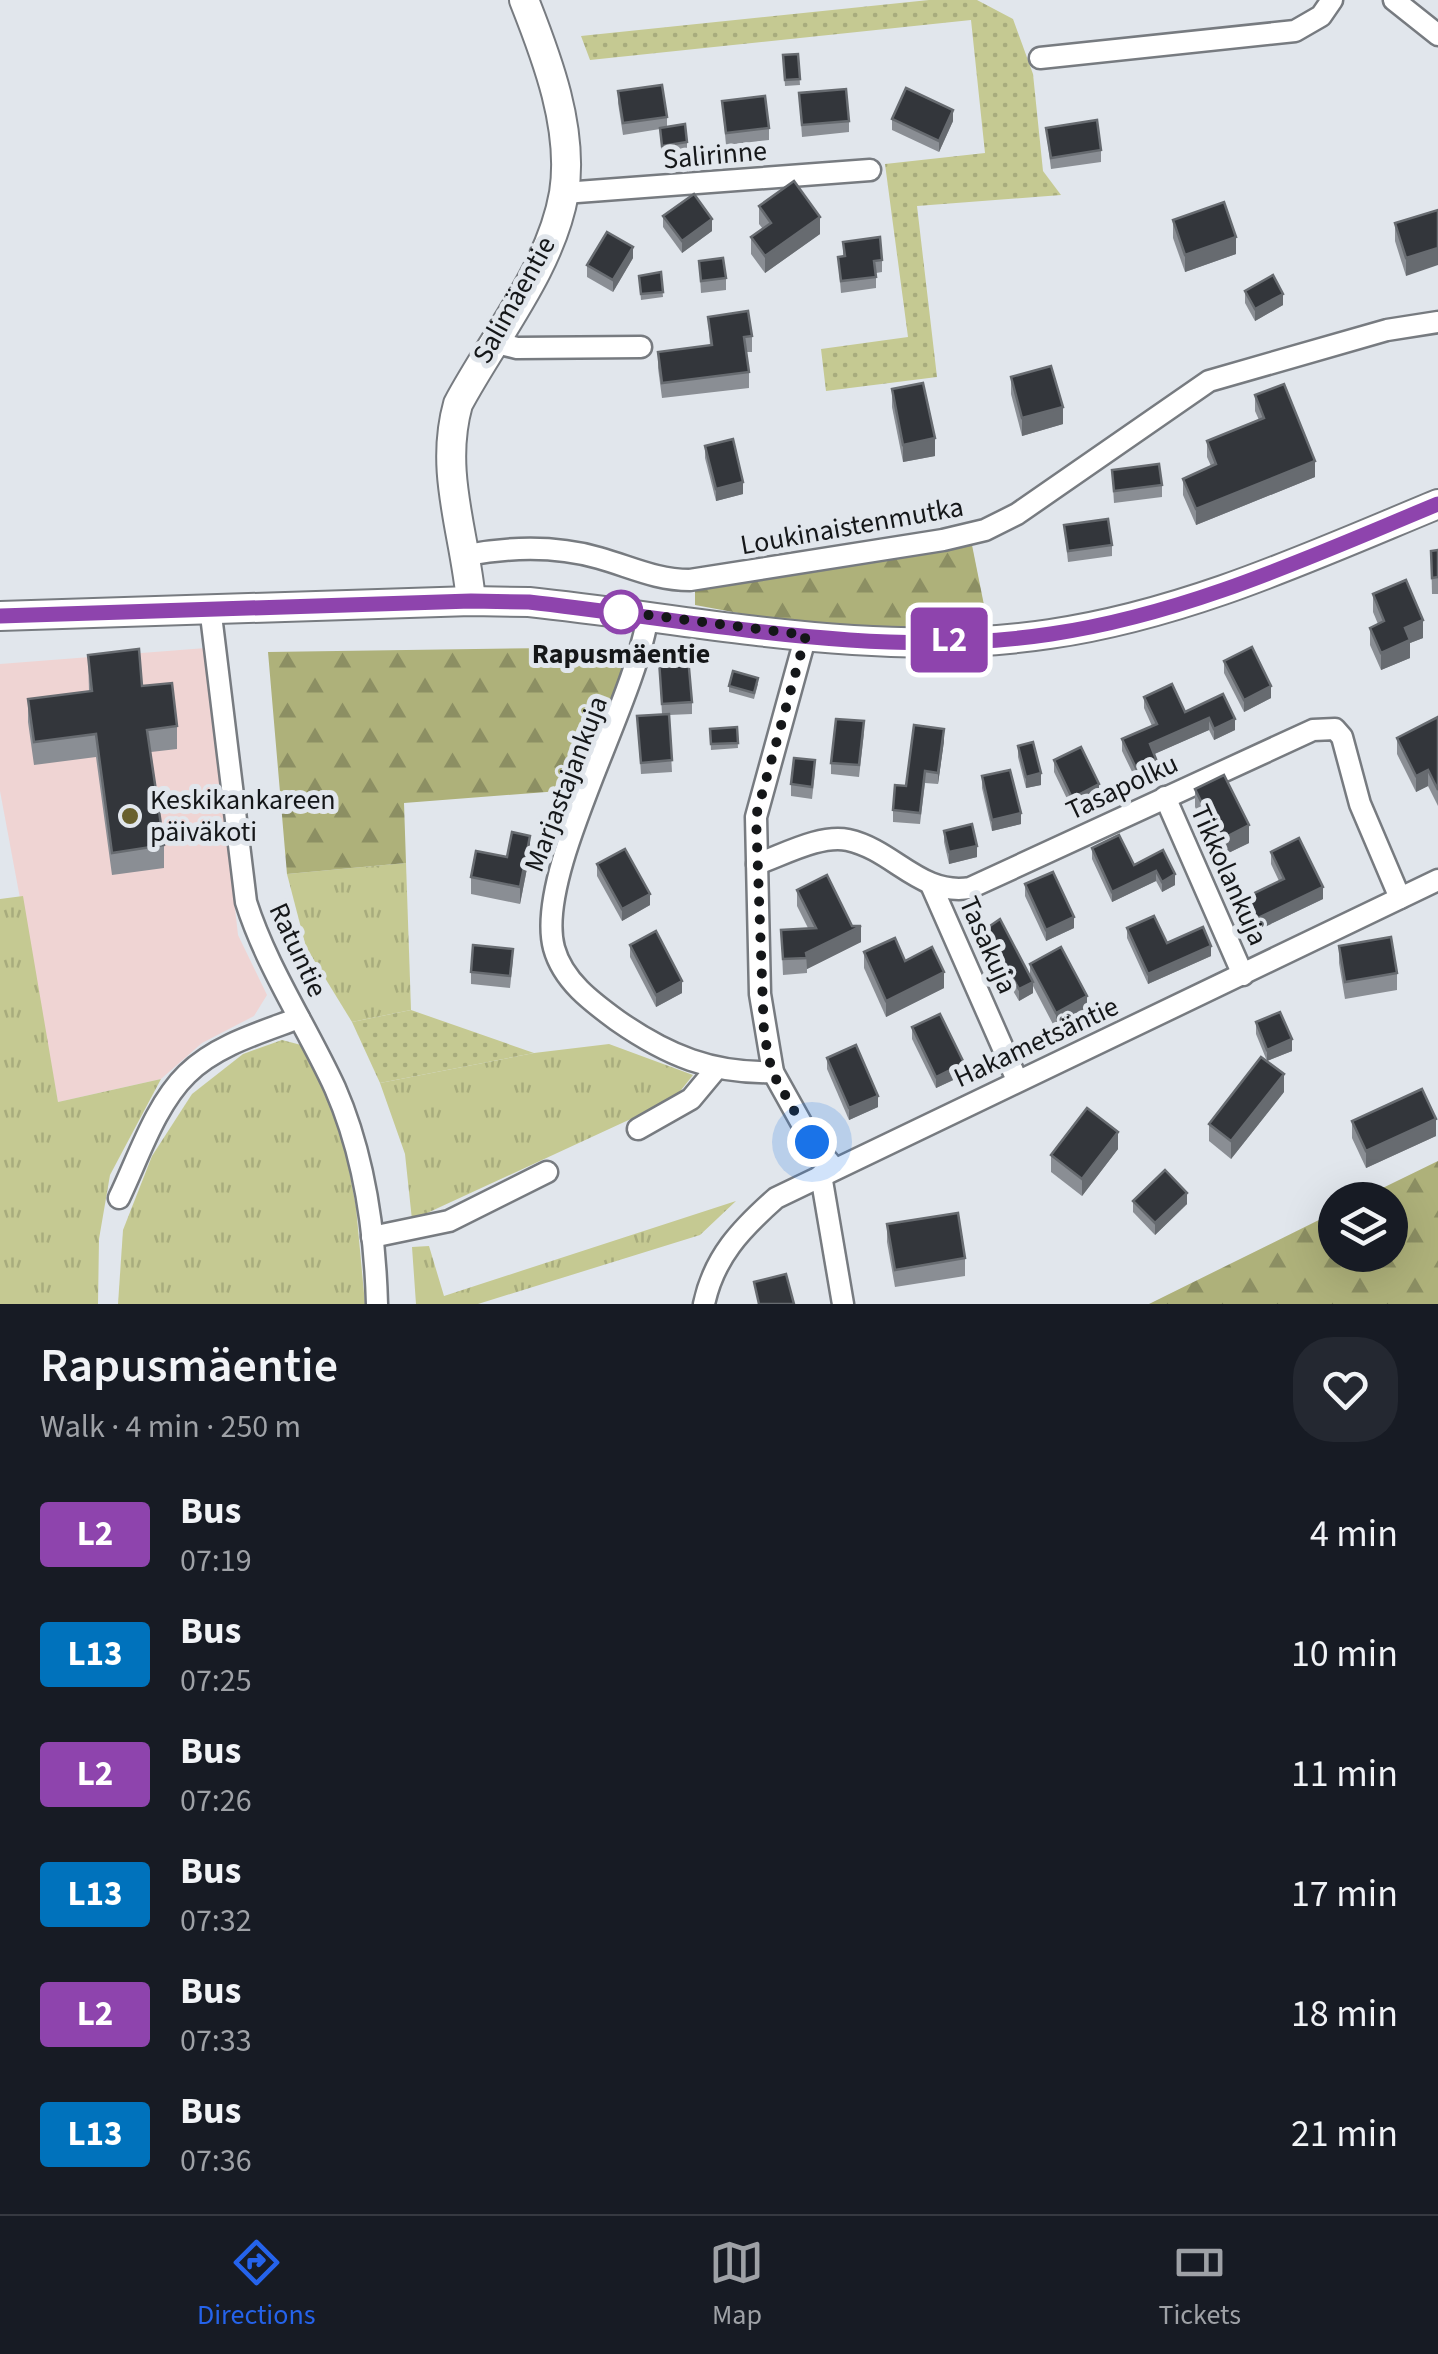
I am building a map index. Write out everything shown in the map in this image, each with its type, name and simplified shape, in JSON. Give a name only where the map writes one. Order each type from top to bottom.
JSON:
[{"type":"street","name":"Salimäentie","points":[[471,601],[467,555],[452,498],[450,435],[458,404],[552,236],[564,193],[565,148],[560,110],[524,0]]},
{"type":"street","points":[[1040,58],[1295,30],[1322,16],[1332,0]]},
{"type":"street","points":[[1394,0],[1438,35]]},
{"type":"street","name":"Salirinne","points":[[564,193],[870,170]]},
{"type":"street","name":"Loukinaistenmutka","points":[[467,555],[498,549],[546,550],[594,556],[660,580],[690,580],[986,530],[1017,514],[1209,381],[1387,330],[1438,322]]},
{"type":"street","points":[[492,342],[517,348],[641,347]]},
{"type":"street","points":[[0,616],[471,601],[648,614],[880,641],[988,640],[1118,621],[1223,590],[1438,504]]},
{"type":"street","name":"Ratuntie","points":[[210,608],[246,902],[259,943],[336,1091],[356,1150],[372,1237],[376,1304]]},
{"type":"street","name":"Marjastajankuja","points":[[648,614],[631,688],[558,874],[551,911],[554,948],[566,973],[587,998],[656,1048],[716,1069],[772,1072]]},
{"type":"street","points":[[806,635],[766,767],[756,816],[760,994],[772,1072],[827,1172],[844,1304]]},
{"type":"street","name":"Tasapolku","points":[[932,886],[970,888],[1312,730],[1335,730],[1342,737],[1360,804],[1400,898]]},
{"type":"street","name":"Tikkolankuja","points":[[1165,797],[1243,975]]},
{"type":"street","points":[[757,864],[829,840],[850,840],[932,886]]},
{"type":"street","name":"Hakametsäntie","points":[[704,1304],[718,1260],[741,1230],[776,1198],[1438,880]]},
{"type":"street","name":"Tasakuja","points":[[932,886],[1017,1080]]},
{"type":"street","points":[[118,1198],[161,1113],[186,1074],[216,1054],[299,1018]]},
{"type":"street","points":[[638,1129],[691,1099],[716,1069]]},
{"type":"street","points":[[372,1237],[449,1221],[547,1172]]},
{"type":"shaded area","points":[[206,648],[238,935],[267,995],[254,1016],[202,1043],[161,1079],[58,1102],[0,791],[0,664]]},
{"type":"green space","points":[[929,0],[977,0],[1013,19],[1033,74],[1043,171],[1061,195],[917,206],[937,377],[826,391],[821,349],[908,337],[885,164],[985,153],[971,20],[590,60],[581,36]]},
{"type":"green space","points":[[972,545],[986,615],[927,630],[814,627],[695,605],[695,591]]},
{"type":"green space","points":[[552,648],[630,657],[585,789],[404,803],[406,863],[287,874],[268,652]]},
{"type":"green space","points":[[406,863],[411,1010],[352,1022],[306,947],[287,874]]},
{"type":"green space","points":[[23,896],[58,1102],[161,1079],[110,1175],[99,1239],[98,1304],[0,1304],[0,899]]},
{"type":"green space","points":[[411,1010],[534,1053],[380,1083],[352,1022]]},
{"type":"green space","points":[[282,1040],[305,1046],[341,1127],[356,1207],[365,1304],[118,1304],[123,1230],[152,1156],[192,1094],[243,1054]]},
{"type":"green space","points":[[609,1044],[693,1075],[674,1099],[412,1220],[405,1154],[380,1083],[534,1053]]},
{"type":"green space","points":[[1438,1161],[1438,1304],[1149,1304],[1318,1220],[1318,1272],[1408,1272],[1408,1182],[1395,1182]]},
{"type":"green space","points":[[736,1201],[700,1235],[478,1304],[416,1304],[412,1247],[429,1246],[444,1296]]},
{"type":"building","points":[[798,54],[800,79],[785,80],[783,55]]},
{"type":"building","points":[[662,85],[667,117],[623,123],[618,91]]},
{"type":"building","points":[[906,88],[953,110],[939,141],[892,119]]},
{"type":"building","points":[[846,89],[849,121],[802,125],[799,93]]},
{"type":"building","points":[[765,96],[769,128],[726,133],[722,101]]},
{"type":"building","points":[[1097,120],[1101,150],[1051,158],[1046,128]]},
{"type":"building","points":[[685,124],[687,142],[662,146],[660,128]]},
{"type":"building","points":[[794,181],[820,217],[765,256],[751,237],[771,223],[759,206]]},
{"type":"building","points":[[694,194],[712,219],[682,241],[663,216]]},
{"type":"building","points":[[1224,202],[1236,237],[1185,255],[1173,220]]},
{"type":"building","points":[[1438,210],[1438,248],[1406,258],[1395,223]]},
{"type":"building","points":[[607,232],[633,247],[613,280],[587,265]]},
{"type":"building","points":[[880,237],[882,260],[874,261],[876,277],[841,281],[838,257],[845,256],[843,242]]},
{"type":"building","points":[[723,258],[726,278],[701,281],[699,261]]},
{"type":"building","points":[[661,272],[663,292],[641,294],[639,276]]},
{"type":"building","points":[[1273,275],[1283,294],[1255,309],[1245,291]]},
{"type":"building","points":[[748,311],[752,336],[744,337],[749,372],[662,383],[658,352],[712,345],[708,317]]},
{"type":"building","points":[[1051,366],[1063,407],[1022,418],[1011,377]]},
{"type":"building","points":[[923,383],[935,438],[903,445],[892,389]]},
{"type":"building","points":[[1284,384],[1315,461],[1196,509],[1183,479],[1216,464],[1207,441],[1264,418],[1255,395]]},
{"type":"building","points":[[733,439],[743,482],[716,489],[705,446]]},
{"type":"building","points":[[1159,464],[1162,485],[1114,491],[1112,470]]},
{"type":"building","points":[[1108,519],[1112,545],[1068,551],[1064,525]]},
{"type":"building","points":[[1438,550],[1438,577],[1432,578],[1431,551]]},
{"type":"building","points":[[1406,580],[1423,620],[1405,628],[1410,640],[1381,653],[1370,628],[1384,621],[1373,594]]},
{"type":"building","points":[[1252,647],[1271,686],[1244,700],[1224,661]]},
{"type":"building","name":"Keskikankareen päiväkoti","points":[[139,649],[142,686],[172,683],[177,726],[147,730],[164,845],[112,853],[96,734],[34,742],[28,699],[92,691],[88,655]]},
{"type":"building","points":[[688,657],[692,702],[662,704],[659,660]]},
{"type":"building","points":[[733,671],[758,678],[754,693],[729,686]]},
{"type":"building","points":[[1172,684],[1185,712],[1223,694],[1235,719],[1214,729],[1209,718],[1150,744],[1156,759],[1136,768],[1122,739],[1157,724],[1144,697]]},
{"type":"building","points":[[669,714],[672,760],[641,763],[637,716]]},
{"type":"building","points":[[1438,717],[1438,790],[1428,770],[1416,776],[1397,738]]},
{"type":"building","points":[[836,719],[864,721],[859,765],[831,763]]},
{"type":"building","points":[[914,725],[944,729],[938,773],[925,771],[920,813],[893,810],[895,785],[906,786]]},
{"type":"building","points":[[737,727],[738,743],[711,744],[710,729]]},
{"type":"building","points":[[1033,742],[1041,773],[1026,777],[1018,746]]},
{"type":"building","points":[[1081,747],[1099,784],[1072,798],[1054,760]]},
{"type":"building","points":[[794,758],[815,760],[812,787],[791,784]]},
{"type":"building","points":[[1010,770],[1021,813],[992,820],[982,776]]},
{"type":"building","points":[[1224,775],[1249,825],[1220,840],[1195,789]]},
{"type":"building","points":[[972,824],[977,846],[949,852],[944,831]]},
{"type":"building","points":[[512,832],[530,836],[520,887],[471,877],[476,851],[507,857]]},
{"type":"building","points":[[1119,835],[1134,865],[1163,850],[1175,874],[1162,882],[1156,871],[1112,892],[1092,848]]},
{"type":"building","points":[[1299,838],[1323,887],[1254,920],[1244,898],[1284,879],[1271,852]]},
{"type":"building","points":[[625,849],[650,894],[622,909],[597,864]]},
{"type":"building","points":[[1053,872],[1074,917],[1046,930],[1025,884]]},
{"type":"building","points":[[827,875],[852,926],[861,926],[806,953],[807,958],[783,959],[781,930],[816,928],[797,890]]},
{"type":"building","points":[[1154,916],[1167,943],[1203,927],[1211,946],[1148,974],[1127,928]]},
{"type":"building","points":[[1000,919],[1033,982],[1019,989],[984,930]]},
{"type":"building","points":[[656,931],[682,981],[656,995],[630,945]]},
{"type":"building","points":[[1391,937],[1397,973],[1345,982],[1339,946]]},
{"type":"building","points":[[895,938],[905,961],[932,947],[944,972],[886,1001],[864,952]]},
{"type":"building","points":[[473,945],[513,949],[510,976],[471,972]]},
{"type":"building","points":[[1061,947],[1087,996],[1056,1013],[1030,964]]},
{"type":"building","points":[[1280,1012],[1292,1039],[1267,1050],[1256,1022]]},
{"type":"building","points":[[940,1014],[964,1063],[936,1077],[912,1027]]},
{"type":"building","points":[[856,1045],[878,1096],[849,1108],[827,1058]]},
{"type":"building","points":[[1261,1057],[1284,1074],[1231,1141],[1209,1124]]},
{"type":"building","points":[[1422,1089],[1436,1119],[1366,1151],[1352,1121]]},
{"type":"building","points":[[1087,1108],[1118,1132],[1082,1179],[1051,1155]]},
{"type":"building","points":[[1165,1170],[1187,1193],[1155,1223],[1133,1201]]},
{"type":"building","points":[[958,1213],[965,1258],[895,1270],[887,1224]]},
{"type":"building","points":[[786,1274],[794,1304],[759,1304],[754,1282]]},
{"type":"bus line","name":"L2","points":[[0,616],[304,604],[529,602],[806,635],[880,641],[988,640],[1050,634],[1178,606],[1438,504]]},
{"type":"place","name":"Rapusmäentie","points":[[621,612]]},
{"type":"place","name":"Keskikankareen päiväkoti","points":[[130,816]]},
{"type":"route","points":[[621,612],[608,610],[806,635],[766,767],[756,816],[764,1034],[772,1072],[812,1142]]}]
